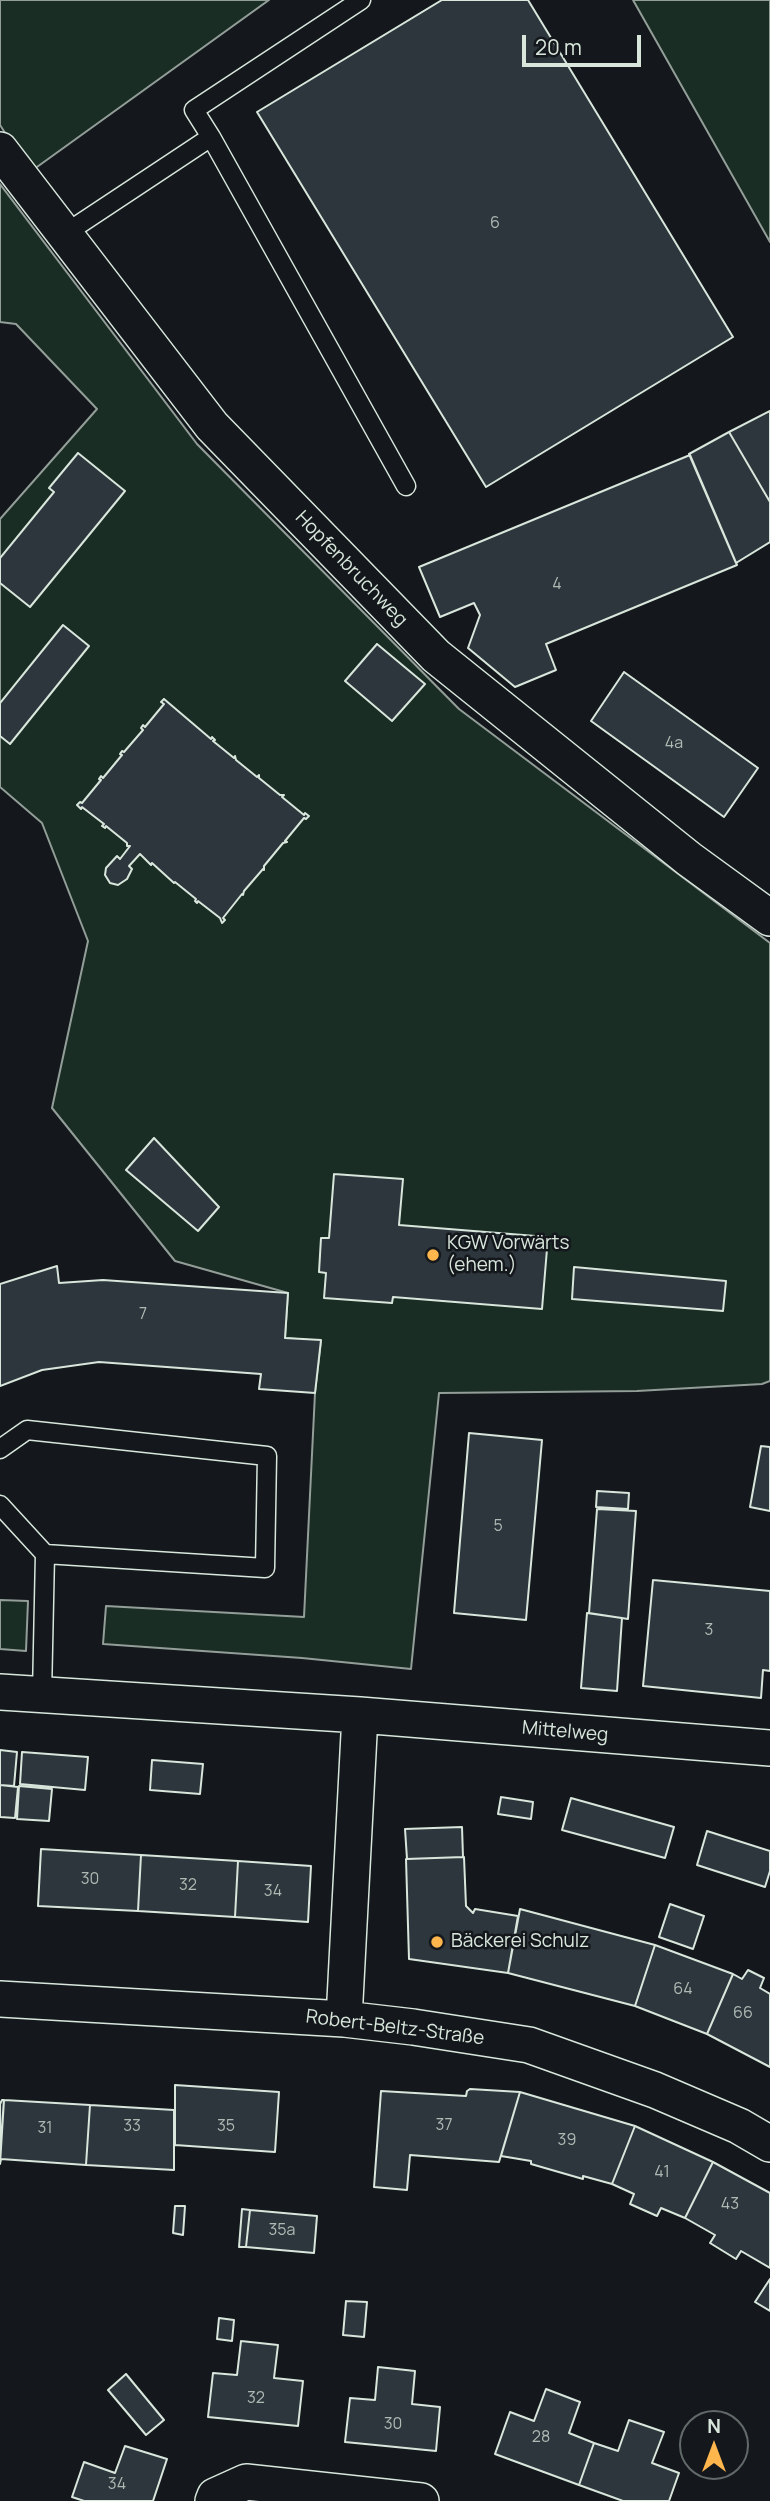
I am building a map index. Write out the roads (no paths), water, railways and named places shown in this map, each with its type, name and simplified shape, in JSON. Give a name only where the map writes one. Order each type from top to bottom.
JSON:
[{"type":"street","name":"Hopfenbruchweg","points":[[0,150],[212,426],[436,656],[689,859],[770,918]]},
{"type":"street","name":"Mittelweg","points":[[0,1692],[360,1715],[770,1748]]},
{"type":"street","points":[[344,2019],[360,1715]]},
{"type":"street","name":"Robert-Beltz-Straße","points":[[0,1999],[344,2019],[529,2045],[655,2090],[739,2126],[770,2144]]},
{"type":"street","points":[[213,2501],[215,2496],[246,2482],[421,2501]]},
{"type":"lane","points":[[361,0],[194,110],[406,486]]},
{"type":"lane","points":[[63,235],[211,137]]},
{"type":"lane","points":[[0,1449],[27,1430],[267,1456],[265,1568],[45,1554]]},
{"type":"lane","points":[[0,1505],[45,1554],[42,1694]]},
{"type":"place","name":"KGW Vorwärts (ehem.)","points":[[433,1255]]},
{"type":"place","name":"Bäckerei Schulz","points":[[437,1942]]}]
